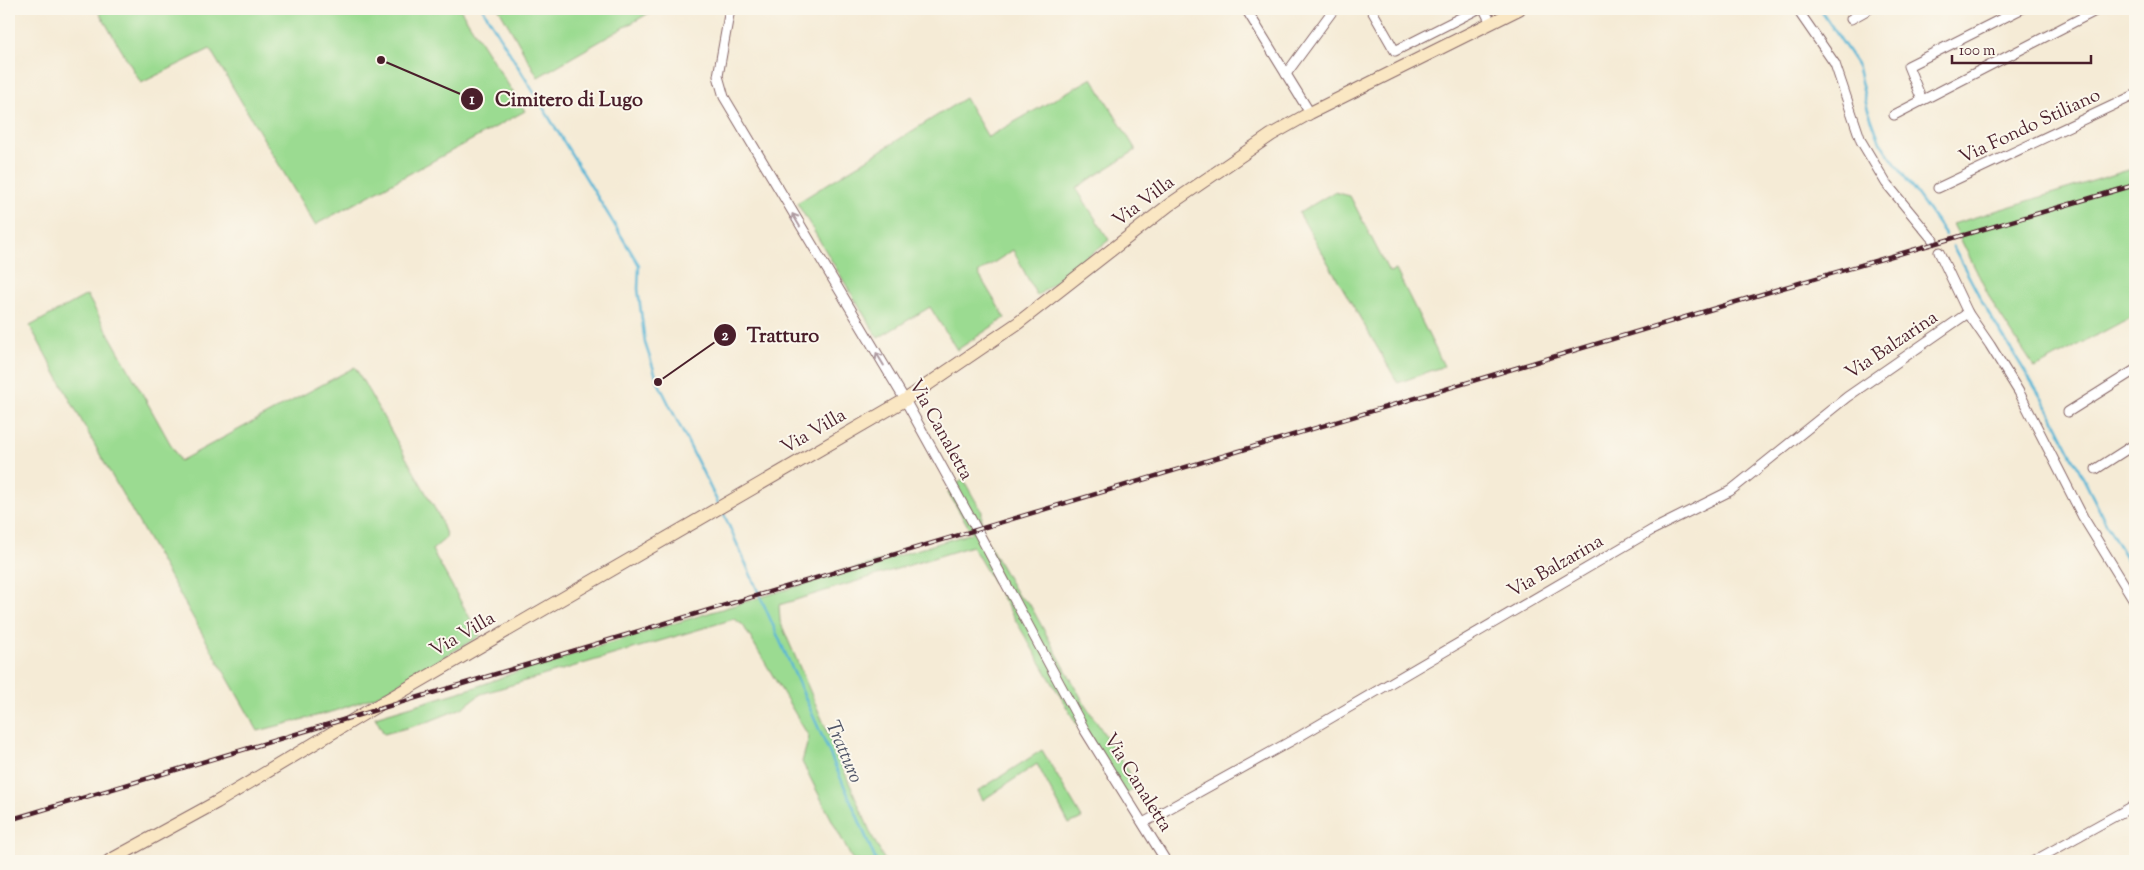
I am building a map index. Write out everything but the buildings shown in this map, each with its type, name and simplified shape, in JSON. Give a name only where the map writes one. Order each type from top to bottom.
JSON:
[{"type":"street","name":"Via Canaletta","points":[[730,9],[718,76],[724,97],[741,129],[905,400],[1084,730],[1166,861]]},
{"type":"street","points":[[1246,9],[1310,113]]},
{"type":"street","points":[[1286,74],[1334,9]]},
{"type":"street","points":[[1371,9],[1395,51],[1478,9]]},
{"type":"street","points":[[1484,9],[1491,23]]},
{"type":"street","name":"Via Villa","points":[[109,861],[217,802],[370,710],[905,400],[1018,323],[1169,205],[1271,135],[1310,113],[1519,9]]},
{"type":"street","points":[[1797,9],[1835,64],[1861,141],[1886,183],[1932,240]]},
{"type":"street","points":[[1851,19],[1870,9]]},
{"type":"street","points":[[1922,100],[1908,66],[2021,9]]},
{"type":"street","points":[[1894,115],[2099,9]]},
{"type":"street","name":"Via Fondo Stiliano","points":[[1938,188],[2135,95]]},
{"type":"street","points":[[1939,252],[1968,313],[2019,392],[2083,517],[2135,602]]},
{"type":"street","name":"Via Balzarina","points":[[1143,823],[1300,736],[1652,530],[1730,491],[1847,396],[1968,313]]},
{"type":"street","points":[[2068,412],[2135,370]]},
{"type":"street","points":[[2096,469],[2135,444]]},
{"type":"street","points":[[2034,861],[2135,804]]},
{"type":"street","points":[[9,855],[12,861]]},
{"type":"green space","points":[[97,9],[460,9],[525,111],[315,225],[210,49],[141,83]]},
{"type":"green space","points":[[499,9],[656,9],[538,77]]},
{"type":"green space","points":[[1092,78],[1136,150],[1076,188],[1109,240],[1037,296],[1013,250],[978,273],[1005,318],[957,350],[930,307],[878,338],[797,203],[965,98],[988,137]]},
{"type":"green space","points":[[2135,168],[2135,315],[2035,368],[1994,306],[1953,224]]},
{"type":"green space","points":[[1334,192],[1350,196],[1389,272],[1396,270],[1444,366],[1398,383],[1299,213]]},
{"type":"green space","points":[[87,295],[180,461],[355,367],[439,516],[447,537],[432,550],[480,636],[379,695],[335,711],[258,731],[104,462],[30,326]]},
{"type":"green space","points":[[963,479],[982,512],[981,531],[1018,596],[1029,603],[1084,703],[1137,787],[1120,798],[972,546],[779,605],[780,621],[872,836],[885,861],[853,861],[802,762],[809,737],[743,625],[734,619],[481,694],[462,708],[425,723],[384,734],[375,717],[476,687],[521,670],[972,533],[948,492]]},
{"type":"green space","points":[[1042,750],[1082,818],[1069,824],[1037,764],[983,800],[978,791]]},
{"type":"waterway","name":"Tratturo","points":[[483,9],[639,265],[638,289],[645,343],[658,382],[718,503]]},
{"type":"waterway","points":[[1820,9],[1857,64],[1867,107],[1880,142],[1946,235]]},
{"type":"waterway","points":[[1953,246],[1986,309],[2049,410],[2109,529],[2135,573]]},
{"type":"waterway","name":"Tratturo","points":[[722,510],[876,861]]},
{"type":"railway","points":[[9,820],[1779,289],[2135,185]]},
{"type":"place","name":"Cimitero di Lugo","points":[[381,60]]},
{"type":"place","name":"Tratturo","points":[[658,382]]}]
